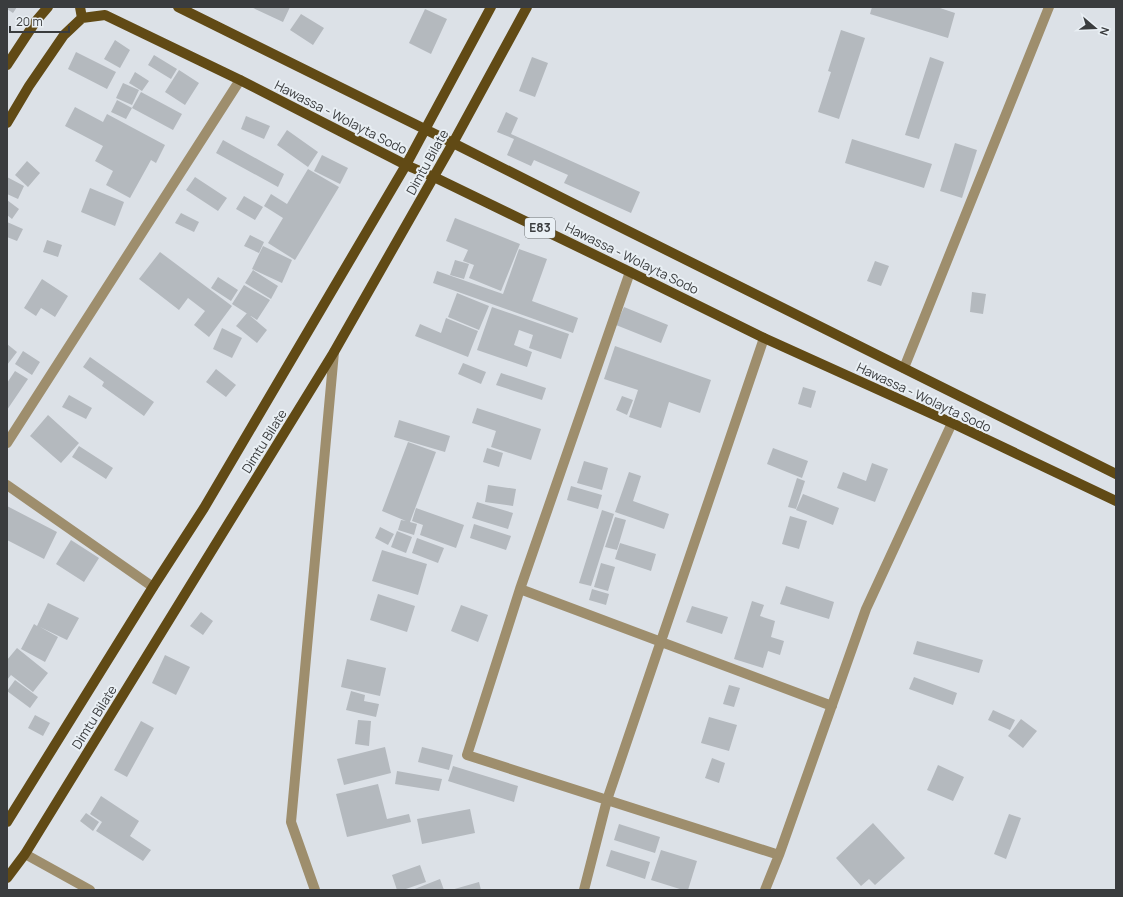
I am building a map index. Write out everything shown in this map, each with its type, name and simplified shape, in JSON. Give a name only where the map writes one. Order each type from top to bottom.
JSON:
[{"type":"main road","points":[[7,65],[36,21],[48,7]]},
{"type":"main road","points":[[7,123],[29,86],[64,35],[82,18],[80,7]]},
{"type":"main road","name":"Hawassa - Wolayta Sodo","points":[[178,7],[426,129],[1116,474]]},
{"type":"main road","name":"Dimtu Bilate","points":[[7,822],[153,587],[204,508],[406,165],[491,7]]},
{"type":"main road","name":"Dimtu Bilate","points":[[7,878],[25,854],[334,352],[434,177],[527,7]]},
{"type":"main road","name":"Hawassa - Wolayta Sodo","points":[[82,18],[104,15],[240,80],[406,165],[434,177],[764,338],[952,423],[1116,501]]},
{"type":"street","points":[[904,368],[1049,7]]},
{"type":"street","points":[[7,443],[240,80]]},
{"type":"street","points":[[630,272],[520,589],[467,755],[780,855]]},
{"type":"street","points":[[584,890],[607,800],[764,338]]},
{"type":"street","points":[[315,890],[291,822],[334,352]]},
{"type":"street","points":[[765,890],[780,855],[866,609],[952,423]]},
{"type":"street","points":[[7,485],[153,587]]},
{"type":"street","points":[[520,589],[832,706]]},
{"type":"street","points":[[25,854],[90,890]]},
{"type":"building","points":[[7,7],[17,7],[13,13],[7,9]]},
{"type":"building","points":[[251,7],[290,7],[283,22]]},
{"type":"building","points":[[872,7],[937,7],[955,13],[948,38],[870,14]]},
{"type":"building","points":[[425,9],[447,19],[431,54],[409,43]]},
{"type":"building","points":[[301,14],[324,28],[313,45],[290,30]]},
{"type":"building","points":[[841,30],[865,38],[839,119],[818,112],[831,72],[828,71]]},
{"type":"building","points":[[115,40],[130,50],[120,68],[104,59]]},
{"type":"building","points":[[76,52],[116,72],[107,89],[68,69]]},
{"type":"building","points":[[154,55],[177,69],[171,79],[148,65]]},
{"type":"building","points":[[532,57],[548,63],[535,97],[519,91]]},
{"type":"building","points":[[930,57],[944,62],[919,139],[905,135]]},
{"type":"building","points":[[179,70],[199,83],[185,105],[165,92]]},
{"type":"building","points":[[135,72],[149,81],[142,91],[129,83]]},
{"type":"building","points":[[123,83],[139,90],[132,105],[116,98]]},
{"type":"building","points":[[141,92],[182,114],[173,130],[132,108]]},
{"type":"building","points":[[117,100],[132,108],[126,119],[111,112]]},
{"type":"building","points":[[75,107],[103,122],[107,114],[165,145],[156,163],[151,160],[130,198],[106,185],[113,171],[95,161],[103,146],[65,126]]},
{"type":"building","points":[[506,112],[518,118],[511,134],[640,192],[631,213],[564,183],[568,175],[534,160],[531,166],[507,155],[514,139],[497,132]]},
{"type":"building","points":[[246,116],[270,126],[264,139],[241,129]]},
{"type":"building","points":[[287,130],[318,152],[308,167],[277,145]]},
{"type":"building","points":[[852,139],[932,164],[924,188],[845,163]]},
{"type":"building","points":[[223,140],[284,174],[278,187],[216,153]]},
{"type":"building","points":[[955,143],[977,150],[962,198],[940,191]]},
{"type":"building","points":[[322,155],[348,168],[340,184],[314,171]]},
{"type":"building","points":[[27,161],[40,173],[28,187],[15,175]]},
{"type":"building","points":[[308,169],[339,187],[295,260],[268,243],[283,218],[264,206],[271,194],[287,204]]},
{"type":"building","points":[[7,177],[24,186],[18,199],[7,194]]},
{"type":"building","points":[[195,177],[227,198],[218,211],[186,190]]},
{"type":"building","points":[[90,188],[124,202],[115,226],[81,212]]},
{"type":"building","points":[[244,196],[263,207],[255,220],[236,209]]},
{"type":"building","points":[[7,200],[19,209],[12,219],[7,215]]},
{"type":"building","points":[[181,213],[199,222],[194,232],[175,223]]},
{"type":"building","points":[[455,218],[520,244],[501,291],[469,278],[474,265],[463,261],[468,250],[446,241]]},
{"type":"building","points":[[7,222],[23,229],[17,241],[7,237]]},
{"type":"building","points":[[250,235],[264,242],[259,253],[244,246]]},
{"type":"building","points":[[47,240],[62,245],[58,257],[43,252]]},
{"type":"building","points":[[263,246],[292,260],[282,283],[252,269]]},
{"type":"building","points":[[519,249],[547,259],[532,301],[578,318],[573,333],[433,283],[437,271],[503,294]]},
{"type":"building","points":[[160,252],[232,306],[209,337],[194,325],[205,311],[188,298],[179,310],[139,279]]},
{"type":"building","points":[[455,260],[469,264],[464,279],[450,275]]},
{"type":"building","points":[[875,261],[889,266],[881,286],[867,281]]},
{"type":"building","points":[[253,270],[278,286],[271,299],[245,283]]},
{"type":"building","points":[[218,277],[238,290],[231,301],[211,288]]},
{"type":"building","points":[[42,279],[68,296],[55,317],[41,308],[36,316],[24,308]]},
{"type":"building","points":[[244,285],[270,300],[257,320],[232,304]]},
{"type":"building","points":[[972,292],[986,294],[983,314],[970,312]]},
{"type":"building","points":[[457,293],[489,306],[479,330],[448,317]]},
{"type":"building","points":[[492,307],[569,334],[561,359],[529,348],[533,335],[519,330],[514,345],[532,352],[527,367],[477,350]]},
{"type":"building","points":[[624,307],[668,325],[661,343],[616,325]]},
{"type":"building","points":[[247,313],[267,330],[257,343],[236,326]]},
{"type":"building","points":[[446,318],[478,331],[468,357],[415,336],[420,324],[441,333]]},
{"type":"building","points":[[222,328],[242,338],[232,358],[213,349]]},
{"type":"building","points":[[7,344],[17,352],[7,365]]},
{"type":"building","points":[[615,346],[711,380],[700,413],[669,402],[661,428],[629,417],[638,390],[604,379]]},
{"type":"building","points":[[23,351],[40,362],[32,375],[15,364]]},
{"type":"building","points":[[90,357],[154,402],[144,416],[102,386],[104,382],[83,367]]},
{"type":"building","points":[[463,363],[486,372],[481,384],[458,374]]},
{"type":"building","points":[[216,369],[236,385],[226,397],[206,382]]},
{"type":"building","points":[[15,371],[28,379],[7,410],[7,383]]},
{"type":"building","points":[[501,373],[546,388],[542,400],[496,385]]},
{"type":"building","points":[[803,387],[816,391],[811,408],[798,404]]},
{"type":"building","points":[[69,395],[92,408],[86,419],[62,407]]},
{"type":"building","points":[[622,396],[633,400],[627,415],[616,410]]},
{"type":"building","points":[[477,408],[541,429],[531,460],[491,447],[496,431],[472,423]]},
{"type":"building","points":[[48,415],[79,443],[61,463],[30,436]]},
{"type":"building","points":[[399,420],[450,436],[445,452],[394,437]]},
{"type":"building","points":[[408,442],[436,452],[410,522],[417,524],[414,535],[398,530],[401,520],[406,521],[382,511]]},
{"type":"building","points":[[79,446],[113,468],[106,479],[72,457]]},
{"type":"building","points":[[487,448],[503,453],[499,467],[483,462]]},
{"type":"building","points":[[773,448],[808,461],[802,478],[767,464]]},
{"type":"building","points":[[584,461],[608,468],[602,490],[577,483]]},
{"type":"building","points":[[872,463],[888,469],[875,502],[837,488],[843,472],[866,481]]},
{"type":"building","points":[[629,472],[641,476],[633,501],[669,514],[664,529],[615,512]]},
{"type":"building","points":[[797,478],[805,481],[796,509],[788,507]]},
{"type":"building","points":[[488,485],[516,489],[513,506],[485,502]]},
{"type":"building","points":[[571,486],[602,495],[598,509],[567,500]]},
{"type":"building","points":[[803,494],[839,508],[833,525],[796,510]]},
{"type":"building","points":[[477,502],[513,513],[508,529],[472,518]]},
{"type":"building","points":[[7,506],[57,532],[44,559],[7,540]]},
{"type":"building","points":[[416,508],[464,525],[456,548],[420,535],[423,525],[412,521]]},
{"type":"building","points":[[602,510],[614,514],[591,586],[579,583]]},
{"type":"building","points":[[790,516],[807,521],[799,549],[782,544]]},
{"type":"building","points":[[615,517],[626,520],[617,550],[605,547]]},
{"type":"building","points":[[474,524],[511,536],[506,550],[470,538]]},
{"type":"building","points":[[380,527],[394,534],[388,545],[375,538]]},
{"type":"building","points":[[397,531],[412,537],[406,553],[391,547]]},
{"type":"building","points":[[417,538],[444,548],[438,563],[412,553]]},
{"type":"building","points":[[71,540],[99,558],[84,582],[56,564]]},
{"type":"building","points":[[620,543],[656,554],[651,571],[615,559]]},
{"type":"building","points":[[382,550],[427,564],[418,595],[372,581]]},
{"type":"building","points":[[601,563],[615,567],[608,591],[594,587]]},
{"type":"building","points":[[786,586],[834,602],[829,619],[780,604]]},
{"type":"building","points":[[592,589],[609,594],[606,605],[589,600]]},
{"type":"building","points":[[378,594],[415,606],[407,632],[370,620]]},
{"type":"building","points":[[752,601],[764,605],[760,616],[775,621],[771,637],[784,641],[780,655],[768,651],[763,668],[734,659]]},
{"type":"building","points":[[48,603],[79,618],[67,640],[40,627],[58,637],[45,662],[21,649],[34,624],[37,626]]},
{"type":"building","points":[[461,605],[488,615],[478,642],[451,631]]},
{"type":"building","points":[[692,606],[728,617],[722,634],[686,622]]},
{"type":"building","points":[[201,612],[213,621],[203,635],[190,626]]},
{"type":"building","points":[[917,641],[983,660],[979,673],[913,654]]},
{"type":"building","points":[[17,648],[48,673],[33,692],[11,675],[7,680],[7,660]]},
{"type":"building","points":[[165,655],[190,667],[176,695],[152,683]]},
{"type":"building","points":[[347,659],[386,668],[380,696],[341,687]]},
{"type":"building","points":[[914,677],[957,693],[953,705],[909,689]]},
{"type":"building","points":[[15,680],[38,697],[30,708],[7,691]]},
{"type":"building","points":[[729,685],[740,688],[734,707],[723,704]]},
{"type":"building","points":[[351,691],[365,695],[364,701],[379,704],[376,717],[346,710]]},
{"type":"building","points":[[993,710],[1015,720],[1010,730],[988,720]]},
{"type":"building","points":[[35,715],[50,723],[43,736],[28,728]]},
{"type":"building","points":[[709,717],[737,725],[729,751],[701,743]]},
{"type":"building","points":[[1021,719],[1037,731],[1023,748],[1008,736]]},
{"type":"building","points":[[358,720],[371,721],[369,746],[355,744]]},
{"type":"building","points":[[141,721],[154,728],[127,777],[114,770]]},
{"type":"building","points":[[385,747],[391,773],[344,785],[337,759]]},
{"type":"building","points":[[422,747],[453,755],[449,770],[418,762]]},
{"type":"building","points":[[712,758],[725,763],[719,783],[705,778]]},
{"type":"building","points":[[938,765],[964,777],[953,801],[927,790]]},
{"type":"building","points":[[453,766],[518,786],[514,802],[448,781]]},
{"type":"building","points":[[397,771],[442,779],[439,791],[395,784]]},
{"type":"building","points":[[378,784],[387,819],[409,814],[411,822],[347,837],[336,794]]},
{"type":"building","points":[[101,796],[139,821],[130,836],[151,850],[143,861],[96,831],[102,822],[90,814]]},
{"type":"building","points":[[470,809],[475,833],[422,844],[417,819]]},
{"type":"building","points":[[86,813],[99,822],[93,831],[80,821]]},
{"type":"building","points":[[1009,814],[1021,818],[1006,859],[994,854]]},
{"type":"building","points":[[873,823],[905,858],[875,885],[869,879],[861,886],[836,858]]},
{"type":"building","points":[[619,824],[660,837],[655,853],[614,840]]},
{"type":"building","points":[[611,850],[650,862],[645,879],[606,866]]},
{"type":"building","points":[[661,850],[697,861],[688,890],[683,890],[651,880]]},
{"type":"building","points":[[420,865],[426,882],[403,890],[397,890],[392,875]]},
{"type":"building","points":[[440,879],[444,890],[412,890]]},
{"type":"building","points":[[479,882],[481,890],[451,890]]}]
